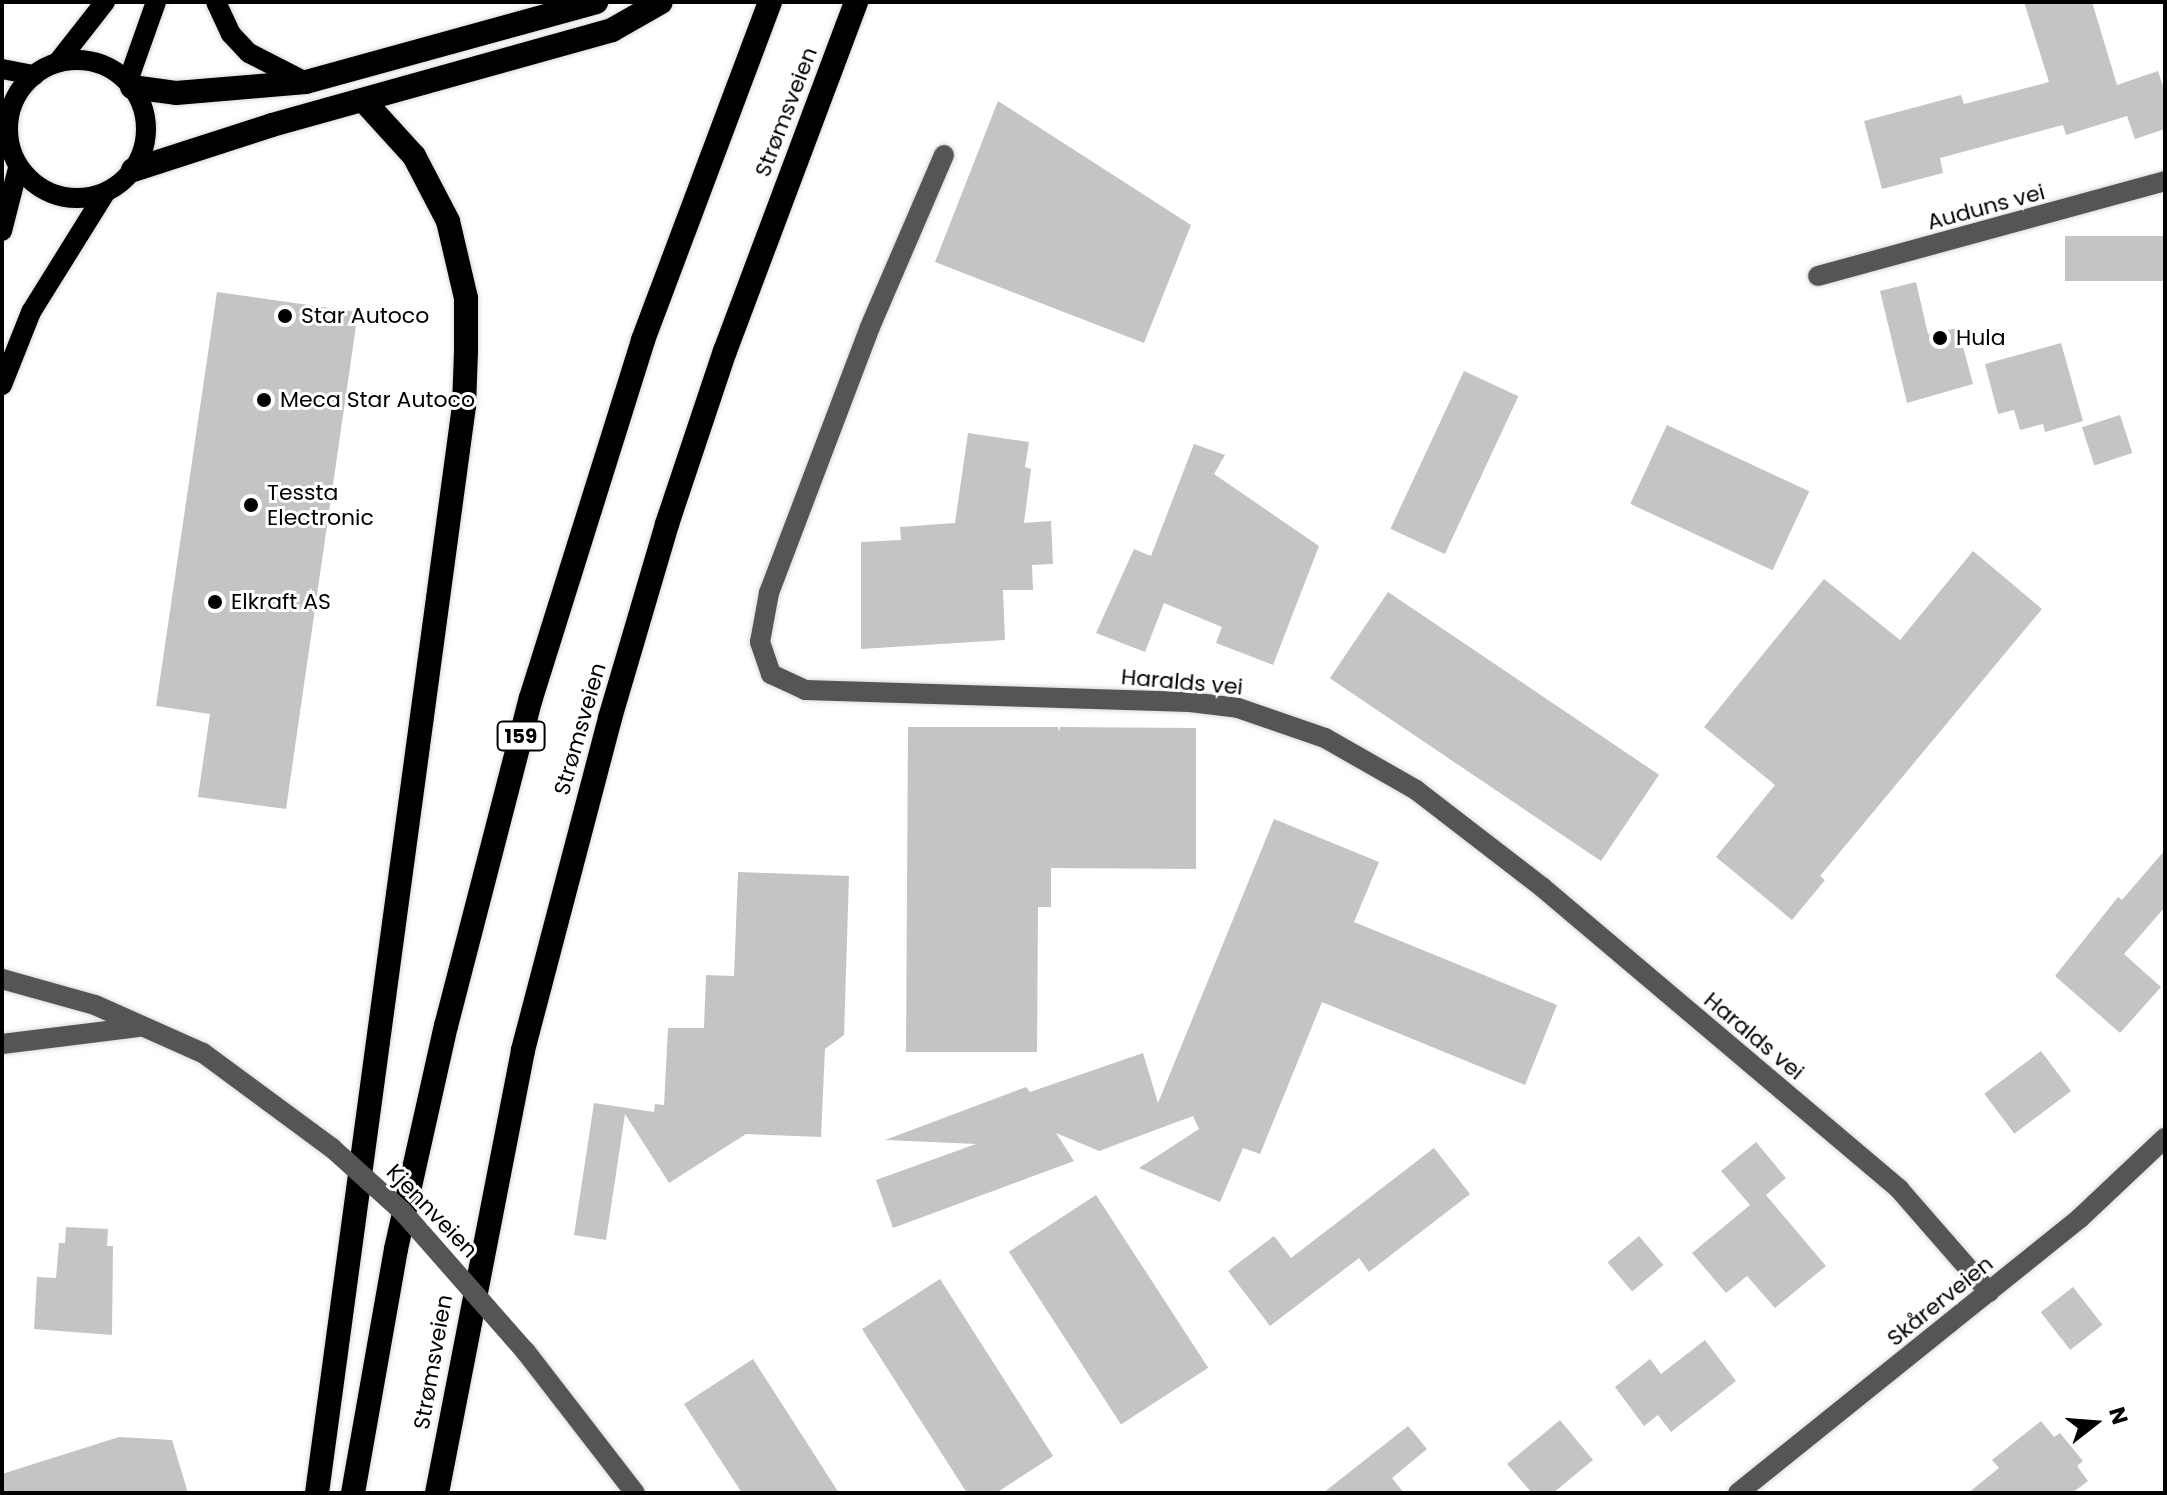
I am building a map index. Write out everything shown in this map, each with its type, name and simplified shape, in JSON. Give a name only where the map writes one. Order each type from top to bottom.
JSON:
[{"type":"highway","points":[[130,84],[176,93],[306,82],[542,10],[596,2]]},
{"type":"highway","points":[[133,170],[612,30],[661,2]]},
{"type":"highway","name":"159","points":[[353,1493],[396,1249],[442,1041],[531,698],[648,325],[770,2]]},
{"type":"highway","name":"Strømsveien","points":[[437,1493],[523,1050],[597,763],[710,394],[856,2]]},
{"type":"highway","points":[[317,1493],[464,406],[466,351],[466,298],[448,221],[414,156],[364,101]]},
{"type":"main road","points":[[2,231],[14,102],[34,75],[58,62],[105,2]]},
{"type":"main road","points":[[2,385],[31,312],[105,193],[133,170],[146,128],[130,84],[156,2]]},
{"type":"main road","points":[[216,2],[231,34],[249,53],[306,82]]},
{"type":"main road","points":[[58,62],[88,60],[130,84]]},
{"type":"main road","points":[[2,69],[34,75]]},
{"type":"main road","points":[[11,155],[48,192],[86,198],[105,193]]},
{"type":"street","name":"Haralds vei","points":[[944,155],[870,327],[769,593],[760,642],[771,674],[805,690],[1190,702],[1238,708],[1325,738],[1416,790],[1542,887],[1899,1189],[1989,1292]]},
{"type":"street","name":"Auduns vei","points":[[1818,276],[2165,181]]},
{"type":"street","name":"Kjennveien","points":[[2,979],[95,1005],[138,1027],[203,1053],[332,1148],[410,1220],[526,1352],[635,1493]]},
{"type":"street","name":"Kjennveien","points":[[2,1044],[138,1027]]},
{"type":"street","name":"Skårerveien","points":[[1738,1493],[2080,1218],[2165,1138]]},
{"type":"building","points":[[2024,2],[2092,2],[2117,85],[2158,71],[2165,92],[2165,129],[2135,139],[2127,116],[2066,135],[2063,125],[1940,158],[1943,173],[1882,189],[1864,121],[1961,95],[1964,104],[2049,82]]},
{"type":"building","points":[[998,101],[1191,225],[1144,343],[935,262]]},
{"type":"building","points":[[2065,236],[2165,236],[2165,281],[2065,281]]},
{"type":"building","points":[[1916,282],[1928,334],[1958,328],[1973,384],[1907,403],[1880,291]]},
{"type":"building","points":[[217,292],[358,312],[286,809],[198,797],[210,714],[156,706]]},
{"type":"building","points":[[2061,343],[2083,421],[2045,432],[2043,424],[2020,430],[2014,410],[1998,414],[1985,364]]},
{"type":"building","points":[[1464,371],[1518,396],[1445,554],[1390,529]]},
{"type":"building","points":[[2120,415],[2132,453],[2094,465],[2082,427]]},
{"type":"building","points":[[1667,425],[1809,491],[1773,570],[1630,504]]},
{"type":"building","points":[[968,433],[1029,442],[1025,467],[1031,469],[1024,523],[1051,521],[1053,564],[1032,565],[1033,590],[1003,590],[1005,640],[861,649],[861,542],[901,540],[900,527],[955,523]]},
{"type":"building","points":[[1194,444],[1225,455],[1214,474],[1319,546],[1273,665],[1216,643],[1222,627],[1164,603],[1145,652],[1096,633],[1134,549],[1151,556]]},
{"type":"building","points":[[1973,551],[2042,609],[1820,876],[1825,880],[1792,920],[1716,857],[1775,785],[1704,727],[1824,579],[1900,640]]},
{"type":"building","points":[[1388,592],[1659,775],[1601,861],[1330,678]]},
{"type":"building","points":[[908,727],[1058,727],[1059,732],[1060,727],[1196,728],[1196,869],[1051,868],[1051,907],[1038,907],[1037,1052],[906,1052]]},
{"type":"building","points":[[1274,819],[1379,862],[1354,922],[1557,1005],[1525,1085],[1322,1002],[1260,1154],[1243,1148],[1220,1202],[1139,1168],[1199,1129],[1193,1116],[1099,1151],[1056,1133],[1074,1161],[893,1228],[876,1180],[976,1144],[885,1140],[1026,1087],[1030,1092],[1143,1053],[1158,1103]]},
{"type":"building","points":[[2165,850],[2165,907],[2124,954],[2161,987],[2120,1033],[2055,976],[2118,897],[2122,900]]},
{"type":"building","points":[[738,872],[849,876],[844,1035],[825,1049],[821,1137],[746,1134],[669,1183],[625,1114],[606,1240],[574,1235],[594,1103],[654,1112],[655,1104],[664,1105],[668,1028],[704,1028],[706,975],[734,976]]},
{"type":"building","points":[[2041,1051],[2071,1091],[2014,1134],[1984,1094]]},
{"type":"building","points":[[1756,1142],[1786,1178],[1766,1195],[1826,1266],[1775,1308],[1747,1276],[1726,1293],[1692,1253],[1750,1205],[1721,1171]]},
{"type":"building","points":[[1434,1148],[1470,1194],[1369,1272],[1359,1258],[1270,1326],[1228,1271],[1274,1236],[1291,1258]]},
{"type":"building","points":[[1096,1195],[1208,1368],[1121,1424],[1009,1252]]},
{"type":"building","points":[[66,1227],[108,1229],[107,1246],[113,1246],[112,1335],[34,1329],[37,1277],[56,1278],[59,1243],[65,1243]]},
{"type":"building","points":[[1639,1236],[1663,1265],[1632,1291],[1608,1262]]},
{"type":"building","points":[[940,1279],[1053,1456],[996,1493],[967,1493],[862,1329]]},
{"type":"building","points":[[2073,1287],[2103,1325],[2070,1350],[2041,1312]]},
{"type":"building","points":[[1705,1340],[1736,1381],[1671,1432],[1658,1415],[1644,1426],[1615,1387],[1650,1359],[1661,1374]]},
{"type":"building","points":[[753,1359],[839,1493],[742,1493],[684,1404]]},
{"type":"building","points":[[1560,1420],[1593,1460],[1553,1493],[1532,1493],[1507,1464]]},
{"type":"building","points":[[2041,1421],[2054,1437],[2060,1433],[2083,1461],[2077,1466],[2088,1481],[2072,1493],[1968,1493],[1999,1468],[1992,1460]]},
{"type":"building","points":[[1408,1426],[1427,1449],[1392,1478],[1404,1493],[1323,1493]]},
{"type":"building","points":[[119,1437],[172,1440],[188,1493],[2,1493],[2,1474]]},
{"type":"place","name":"Star Autoco","points":[[285,316]]},
{"type":"place","name":"Hula","points":[[1940,338]]},
{"type":"place","name":"Meca Star Autoco","points":[[264,400]]},
{"type":"place","name":"Tessta Electronic","points":[[251,505]]},
{"type":"place","name":"Elkraft AS","points":[[215,602]]}]
